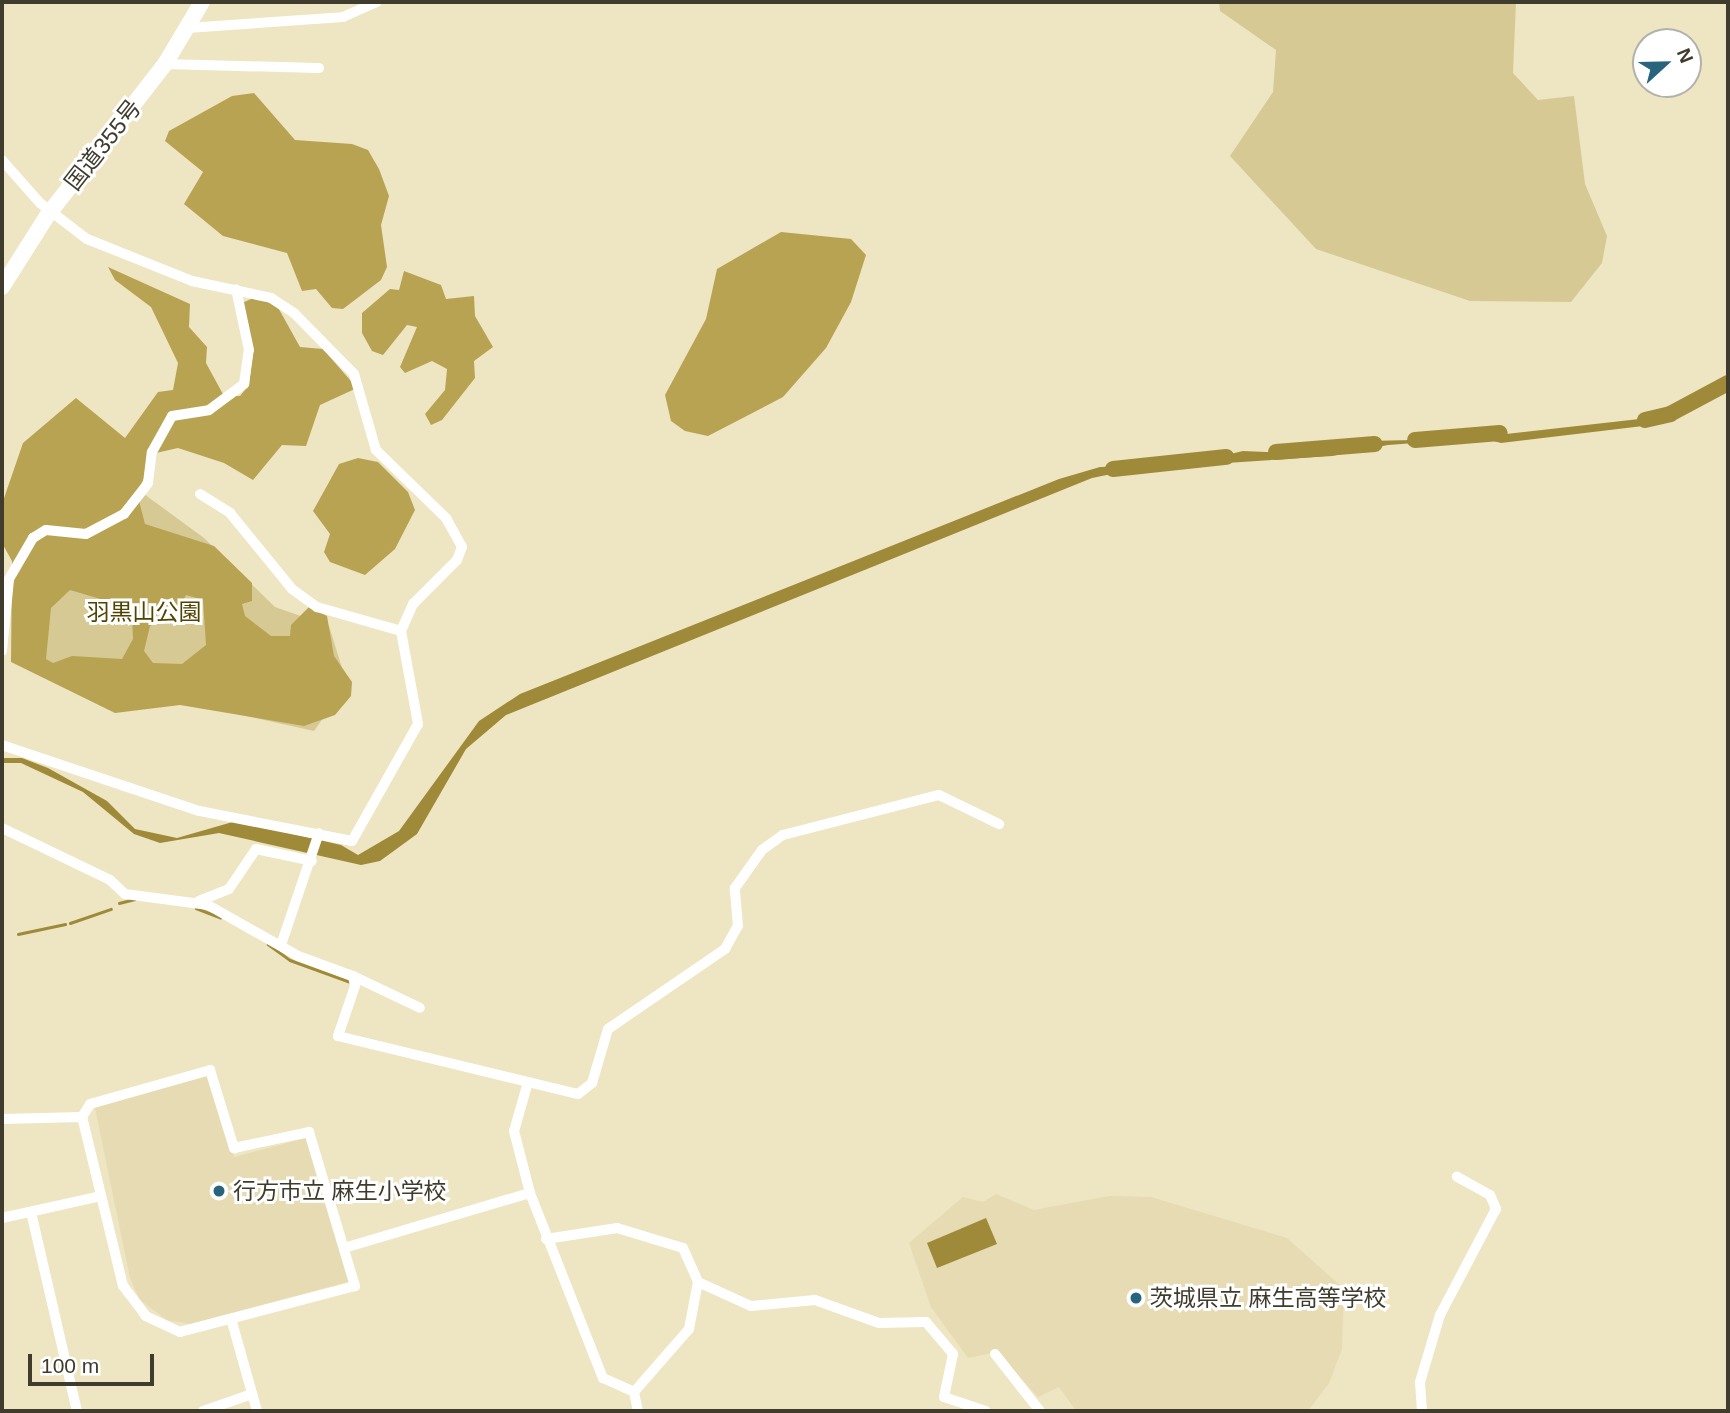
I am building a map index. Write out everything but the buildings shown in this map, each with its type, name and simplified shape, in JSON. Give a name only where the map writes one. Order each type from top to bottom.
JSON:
[{"type":"highway","name":"国道355号","points":[[2,287],[50,212],[165,64],[202,2]]},
{"type":"street","points":[[187,28],[343,17],[377,2]]},
{"type":"street","points":[[165,64],[319,68]]},
{"type":"street","points":[[2,160],[50,212],[98,245],[191,281],[236,289],[283,304],[354,374],[376,450],[460,537],[460,556],[413,604],[401,631],[418,724],[357,838],[319,835],[199,811],[2,745]]},
{"type":"street","points":[[2,651],[9,579],[33,538],[46,530],[86,534],[124,514],[148,483],[152,452],[172,416],[209,410],[244,384],[249,351],[237,317],[236,289]]},
{"type":"street","points":[[200,494],[230,513],[292,589],[317,607],[401,631]]},
{"type":"street","points":[[353,976],[355,986],[338,1036],[578,1094],[592,1083],[608,1029],[725,949],[738,926],[735,888],[762,850],[794,828],[939,795],[999,824]]},
{"type":"street","points":[[2,828],[110,880],[125,894],[199,901],[281,945],[420,1008]]},
{"type":"street","points":[[281,945],[319,835]]},
{"type":"street","points":[[199,901],[229,889],[256,849],[312,860]]},
{"type":"street","points":[[210,1070],[234,1148],[309,1132],[355,1286],[232,1322],[180,1332],[136,1307],[123,1286],[100,1196],[82,1117],[90,1104],[210,1070]]},
{"type":"street","points":[[528,1082],[514,1131],[545,1239],[603,1378],[634,1392]]},
{"type":"street","points":[[2,1119],[82,1117]]},
{"type":"street","points":[[1422,1411],[1420,1381],[1440,1315],[1496,1209],[1490,1195],[1457,1177]]},
{"type":"street","points":[[344,1248],[530,1193]]},
{"type":"street","points":[[2,1218],[100,1196]]},
{"type":"street","points":[[31,1212],[77,1411]]},
{"type":"street","points":[[545,1239],[617,1228],[683,1248],[698,1283],[689,1329],[634,1392]]},
{"type":"street","points":[[698,1283],[751,1306],[815,1300],[879,1323],[926,1322],[953,1354],[944,1397],[986,1411]]},
{"type":"street","points":[[232,1322],[257,1411]]},
{"type":"street","points":[[995,1354],[1040,1411]]},
{"type":"street","points":[[634,1392],[638,1411]]},
{"type":"street","points":[[203,1411],[252,1394]]},
{"type":"shaded area","points":[[1666,416],[1643,426],[1501,443],[1482,438],[1388,445],[1332,456],[1136,469],[1092,478],[506,715],[466,749],[417,834],[380,861],[361,865],[219,833],[160,843],[134,834],[83,792],[21,763],[2,763],[2,758],[22,758],[48,768],[107,801],[135,829],[177,838],[236,821],[341,845],[358,855],[399,831],[479,721],[520,694],[1059,479],[1100,467],[1188,464],[1243,451],[1320,454],[1367,441],[1462,439]]},
{"type":"shaded area","name":"行方市立 麻生小学校","points":[[208,1074],[234,1157],[310,1137],[351,1281],[191,1324],[167,1320],[140,1300],[130,1278],[95,1108]]},
{"type":"shaded area","name":"茨城県立 麻生高等学校","points":[[996,1194],[1034,1210],[1109,1196],[1151,1197],[1287,1238],[1344,1289],[1342,1349],[1329,1383],[1308,1411],[1076,1411],[1059,1387],[1038,1397],[997,1352],[968,1358],[931,1307],[909,1243],[963,1197],[983,1202]]},
{"type":"shaded area","points":[[986,1218],[997,1244],[937,1268],[927,1243]]},
{"type":"green space","points":[[1219,2],[1516,2],[1513,73],[1538,100],[1574,96],[1585,184],[1607,236],[1602,263],[1571,302],[1470,301],[1316,249],[1230,156],[1273,92],[1276,50],[1220,11]]},
{"type":"green space","points":[[254,93],[295,140],[352,144],[368,150],[379,169],[389,196],[381,225],[387,267],[381,280],[343,309],[332,308],[316,289],[302,291],[287,253],[223,236],[184,204],[203,172],[165,141],[169,131],[232,96]]},
{"type":"green space","points":[[781,232],[851,239],[866,255],[851,302],[826,348],[783,397],[708,436],[685,431],[671,421],[665,395],[706,319],[717,269]]},
{"type":"green space","points":[[108,267],[190,304],[189,327],[207,347],[206,363],[224,396],[240,396],[249,385],[253,352],[240,304],[253,298],[275,302],[300,347],[323,349],[357,388],[320,405],[306,446],[282,445],[253,480],[224,463],[178,448],[156,453],[137,493],[145,524],[214,546],[252,583],[252,601],[242,604],[245,616],[271,636],[290,636],[291,625],[309,607],[327,616],[334,656],[352,682],[351,696],[335,715],[304,726],[180,705],[115,713],[11,662],[12,561],[2,543],[2,504],[23,443],[76,398],[125,438],[158,392],[173,390],[178,363],[151,307],[115,280]],"holes":[[[70,590],[121,605],[132,615],[133,639],[122,659],[72,656],[53,663],[46,659],[51,608]],[[186,595],[203,600],[206,645],[182,664],[153,663],[144,651],[150,626],[178,611]]]},
{"type":"green space","points":[[404,271],[441,285],[446,299],[474,296],[475,316],[493,347],[474,361],[475,378],[442,420],[431,425],[425,414],[445,390],[447,369],[432,361],[405,373],[400,367],[417,327],[407,325],[383,355],[372,351],[362,333],[362,313],[390,289],[399,290]]},
{"type":"green space","points":[[358,458],[378,462],[408,492],[415,510],[395,549],[365,575],[330,562],[324,552],[330,534],[313,511],[339,464]]},
{"type":"green space","name":"羽黒山公園","points":[[144,494],[204,538],[275,607],[329,626],[347,684],[314,731],[182,702],[159,707],[13,647]]},
{"type":"waterway","points":[[1645,420],[1670,414],[1728,383]]},
{"type":"waterway","points":[[1415,440],[1500,433]]},
{"type":"waterway","points":[[1276,452],[1375,444]]},
{"type":"waterway","points":[[1113,469],[1226,457]]},
{"type":"waterway","points":[[119,903],[135,899]]},
{"type":"waterway","points":[[196,908],[220,917]]},
{"type":"waterway","points":[[70,923],[111,909]]},
{"type":"waterway","points":[[18,934],[65,924]]},
{"type":"waterway","points":[[268,944],[290,960],[350,982]]},
{"type":"place","name":"行方市立 麻生小学校","points":[[219,1191]]},
{"type":"place","name":"茨城県立 麻生高等学校","points":[[1136,1298]]}]
